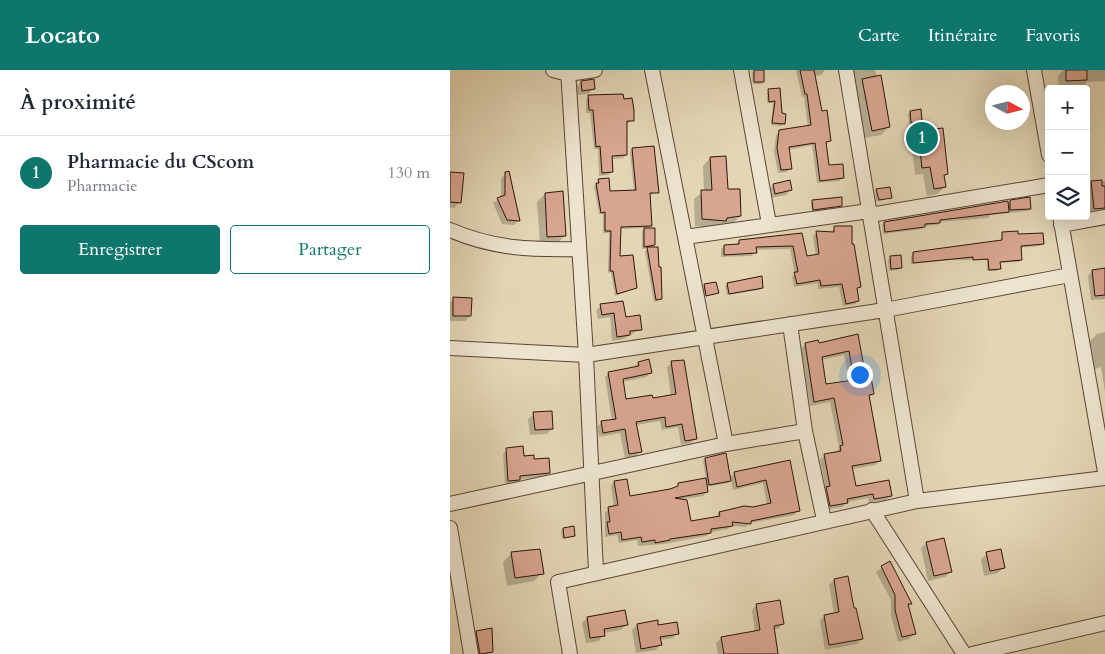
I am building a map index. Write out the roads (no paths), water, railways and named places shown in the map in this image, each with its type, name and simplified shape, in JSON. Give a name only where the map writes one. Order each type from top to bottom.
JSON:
[{"type":"street","points":[[553,70],[568,72],[595,70]]},
{"type":"street","points":[[652,70],[726,444]]},
{"type":"street","points":[[741,70],[769,224]]},
{"type":"street","points":[[846,70],[916,501]]},
{"type":"street","points":[[1034,70],[1045,132]]},
{"type":"street","points":[[568,72],[586,355],[596,572]]},
{"type":"street","points":[[685,237],[769,224],[869,213],[1045,186]]},
{"type":"street","points":[[1090,218],[1105,217]]},
{"type":"street","points":[[1060,220],[1105,472]]},
{"type":"street","points":[[450,230],[476,241],[529,250],[580,249]]},
{"type":"street","points":[[450,348],[586,355],[885,310],[1070,275]]},
{"type":"street","points":[[790,324],[805,431],[824,520]]},
{"type":"street","points":[[450,504],[726,444],[805,431]]},
{"type":"street","points":[[570,654],[558,582],[824,520],[916,501],[1105,478]]},
{"type":"street","points":[[872,510],[964,654]]},
{"type":"street","points":[[450,528],[471,654]]},
{"type":"street","points":[[972,654],[1105,623]]},
{"type":"place","name":"Pharmacie du CScom","points":[[922,138]]}]
